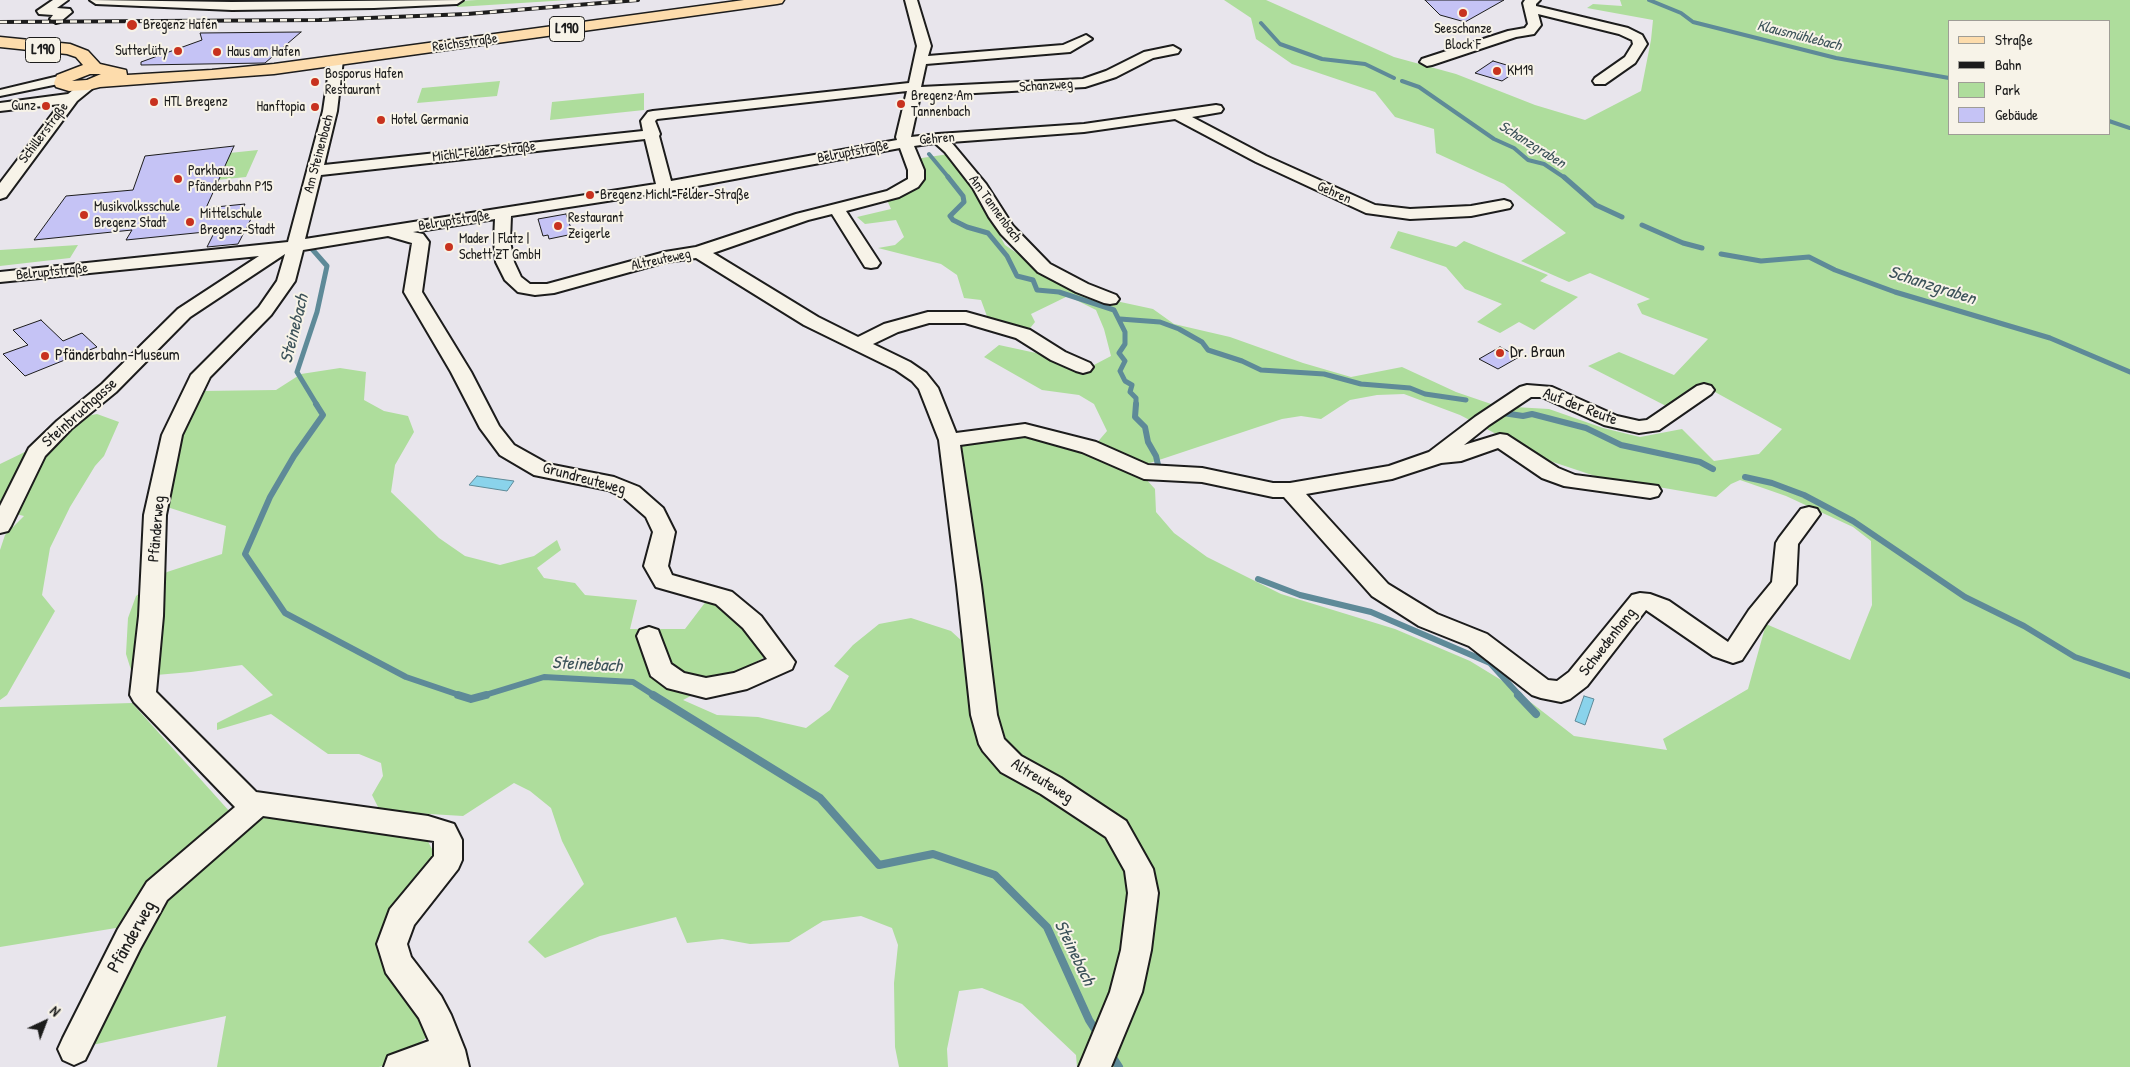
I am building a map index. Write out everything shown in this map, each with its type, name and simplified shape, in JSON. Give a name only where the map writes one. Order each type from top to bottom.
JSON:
[{"type":"main road","name":"Reichsstraße","points":[[68,84],[99,77],[151,78],[212,75],[300,65],[777,0]]},
{"type":"main road","name":"L190","points":[[4,46],[58,46],[74,50],[82,54],[99,77]]},
{"type":"main road","name":"L190","points":[[4,46],[48,50],[66,54],[77,64],[68,84]]},
{"type":"street","points":[[56,19],[66,12],[43,11],[62,0]]},
{"type":"street","points":[[96,0],[312,8],[427,4],[455,0]]},
{"type":"street","points":[[699,252],[802,217],[893,194],[912,184],[916,179],[916,170],[903,137],[924,46],[911,0]]},
{"type":"street","points":[[1427,62],[1513,34],[1529,31],[1535,25],[1532,4],[1629,32],[1637,38],[1640,44],[1630,60],[1600,82]]},
{"type":"street","points":[[920,61],[1063,50],[1086,39]]},
{"type":"street","name":"Schanzweg","points":[[914,89],[1086,83],[1111,74],[1149,55],[1173,50]]},
{"type":"street","name":"Am Steinenbach","points":[[288,247],[314,170],[330,111],[336,60]]},
{"type":"street","points":[[1,93],[68,84]]},
{"type":"street","points":[[0,107],[68,84]]},
{"type":"street","name":"Schillerstraße","points":[[0,194],[68,84]]},
{"type":"street","points":[[665,187],[648,119],[658,114],[914,89]]},
{"type":"street","name":"Gehren","points":[[904,143],[938,138],[1075,129],[1216,108]]},
{"type":"street","name":"Gehren","points":[[1178,115],[1261,160],[1372,210],[1405,214],[1471,211],[1504,205]]},
{"type":"street","name":"Michl-Felder-Straße","points":[[314,170],[653,134]]},
{"type":"street","name":"Am Tannenbach","points":[[938,138],[950,149],[980,186],[997,217],[1007,230],[1044,268],[1110,299]]},
{"type":"street","name":"Belruptstraße","points":[[0,277],[288,247],[665,187],[904,143]]},
{"type":"street","points":[[836,208],[871,263]]},
{"type":"street","name":"Altreuteweg","points":[[503,213],[502,242],[505,262],[514,280],[524,288],[535,290],[548,289],[665,257],[699,252],[710,257],[786,307],[903,366],[919,377],[928,388],[949,440],[984,714],[992,744],[1011,764],[1051,786],[1116,830],[1140,869],[1143,893],[1136,950],[1126,992],[1101,1052]]},
{"type":"street","name":"Grundreuteweg","points":[[391,230],[395,235],[417,238],[421,242],[413,292],[461,372],[490,428],[507,450],[542,470],[614,484],[631,492],[655,513],[664,532],[656,566],[664,581],[697,588],[724,598],[752,622],[784,662],[738,682],[706,688],[676,681],[660,669],[649,636]]},
{"type":"street","name":"Steinbruchgasse","points":[[0,526],[17,495],[36,453],[64,424],[110,388],[184,313],[288,247]]},
{"type":"street","name":"Pfänderweg","points":[[288,247],[292,265],[286,281],[265,311],[201,375],[172,435],[154,515],[151,616],[144,694],[248,802],[428,828],[444,832],[448,840],[448,860],[401,918],[392,944],[397,963],[430,1007],[451,1058],[400,1067]]},
{"type":"street","points":[[858,344],[891,328],[928,317],[966,318],[1023,334],[1058,356],[1083,367]]},
{"type":"street","name":"Auf der Reute","points":[[949,440],[1025,430],[1089,447],[1144,472],[1202,476],[1273,490],[1290,490],[1392,472],[1436,456],[1482,420],[1527,391],[1545,391],[1612,421],[1639,427],[1652,426],[1704,390]]},
{"type":"street","name":"Auf der Reute","points":[[1436,456],[1454,456],[1500,440],[1550,473],[1572,481],[1650,491]]},
{"type":"street","name":"Schwedenhang","points":[[1290,490],[1380,590],[1428,620],[1478,640],[1541,688],[1561,692],[1578,680],[1640,601],[1661,606],[1722,650],[1733,654],[1758,616],[1784,584],[1787,543],[1809,514]]},
{"type":"street","name":"Pfänderweg","points":[[74,1049],[128,939],[157,891],[257,804]]},
{"type":"green space","points":[[569,0],[457,7],[459,1]]},
{"type":"green space","points":[[1224,0],[1266,0],[1394,57],[1456,74],[1535,105],[1585,120],[1641,91],[1653,20],[1587,8],[1593,4],[1622,6],[1620,0],[2130,0],[2130,1067],[1077,1067],[1076,1055],[1022,1004],[982,988],[959,991],[947,1049],[948,1067],[899,1067],[895,1047],[894,983],[898,945],[892,928],[861,916],[823,921],[789,942],[750,944],[722,939],[687,943],[676,917],[600,936],[545,958],[528,942],[584,884],[562,841],[551,808],[530,791],[514,783],[463,816],[380,811],[372,795],[383,776],[381,763],[359,754],[328,754],[271,714],[217,730],[217,723],[273,695],[242,665],[156,675],[131,670],[126,654],[128,618],[136,596],[167,572],[222,554],[226,526],[164,506],[178,438],[202,391],[276,390],[301,374],[340,368],[366,372],[364,400],[384,411],[408,416],[414,432],[395,465],[391,492],[439,538],[465,556],[500,565],[534,556],[557,540],[561,550],[537,568],[544,578],[575,583],[585,595],[637,600],[630,629],[685,629],[707,600],[744,624],[769,655],[683,700],[717,715],[758,717],[806,728],[830,710],[849,676],[834,666],[853,645],[879,624],[911,618],[951,631],[963,642],[957,444],[1020,435],[1090,451],[1144,477],[1155,489],[1156,512],[1174,533],[1207,557],[1281,594],[1395,629],[1470,661],[1506,683],[1574,736],[1667,750],[1663,739],[1748,689],[1766,624],[1850,660],[1872,605],[1871,541],[1853,527],[1786,496],[1740,480],[1731,484],[1716,497],[1595,476],[1544,459],[1460,415],[1404,394],[1377,395],[1350,400],[1321,419],[1301,416],[1282,419],[1144,465],[1095,445],[1107,431],[1094,404],[1079,395],[1042,390],[984,357],[999,345],[1036,353],[1074,371],[1092,366],[1111,356],[1104,329],[1096,310],[1068,296],[1031,314],[1035,322],[1027,332],[988,319],[981,300],[964,298],[957,275],[941,264],[878,248],[895,245],[904,237],[896,220],[865,224],[857,217],[891,209],[887,200],[899,195],[917,179],[915,159],[949,154],[986,191],[991,220],[1005,245],[1046,273],[1102,298],[1153,309],[1174,324],[1230,337],[1303,363],[1351,377],[1402,367],[1456,392],[1497,406],[1549,409],[1603,428],[1640,437],[1682,429],[1714,461],[1759,454],[1782,429],[1715,392],[1697,392],[1668,407],[1588,366],[1619,352],[1674,375],[1708,339],[1642,314],[1637,304],[1650,299],[1590,273],[1569,282],[1521,261],[1566,233],[1504,184],[1436,153],[1434,129],[1395,117],[1375,92],[1292,64],[1256,39],[1251,18]]},
{"type":"green space","points":[[500,81],[497,96],[417,103],[422,88]]},
{"type":"green space","points":[[644,93],[644,110],[550,120],[552,102]]},
{"type":"green space","points":[[258,150],[246,177],[157,186],[172,159]]},
{"type":"green space","points":[[1398,231],[1456,247],[1464,241],[1548,275],[1540,281],[1578,297],[1534,330],[1519,322],[1500,333],[1477,322],[1502,304],[1465,289],[1446,267],[1390,248]]},
{"type":"green space","points":[[78,245],[70,258],[0,266],[0,250]]},
{"type":"green space","points":[[97,414],[119,422],[104,456],[95,466],[70,507],[50,548],[42,595],[55,611],[7,695],[0,700],[0,550],[5,535],[24,516],[0,510],[0,464],[33,448],[81,417]]},
{"type":"green space","points":[[132,703],[230,812],[425,836],[438,860],[392,919],[378,954],[427,1018],[427,1037],[397,1062],[379,1067],[217,1067],[226,1016],[83,1047],[128,926],[0,947],[0,707]]},
{"type":"water","points":[[477,476],[514,481],[507,491],[469,485]]},
{"type":"water","points":[[1584,696],[1594,699],[1585,725],[1575,721]]},
{"type":"building","points":[[1425,0],[1504,0],[1465,22],[1440,15]]},
{"type":"building","name":"Haus am Hafen","points":[[301,32],[265,63],[141,65],[141,62],[202,40],[200,33]]},
{"type":"building","name":"KM19","points":[[1493,61],[1520,69],[1502,81],[1475,73]]},
{"type":"building","points":[[234,146],[206,208],[245,204],[238,218],[252,217],[238,244],[207,247],[215,231],[126,240],[132,230],[34,240],[66,196],[133,190],[145,156]]},
{"type":"building","name":"Restaurant Zeigerle","points":[[566,214],[573,234],[549,239],[548,235],[543,236],[538,219]]},
{"type":"building","points":[[41,320],[63,341],[82,333],[97,347],[25,376],[3,354],[28,345],[13,330]]},
{"type":"building","name":"Dr. Braun","points":[[1500,347],[1519,357],[1498,369],[1479,359]]},
{"type":"waterway","name":"Klausmühlebach","points":[[1649,0],[1681,13],[1693,22],[1836,58],[1948,78]]},
{"type":"waterway","name":"Schanzgraben","points":[[1261,23],[1280,44],[1322,59],[1365,64],[1394,78]]},
{"type":"waterway","name":"Schanzgraben","points":[[1402,81],[1419,87],[1494,139],[1514,148],[1528,160],[1544,164],[1565,178]]},
{"type":"waterway","name":"Klausmühlebach","points":[[2110,121],[2130,128]]},
{"type":"waterway","points":[[929,154],[949,178]]},
{"type":"waterway","points":[[948,177],[963,196],[964,202],[950,216],[953,220],[967,227],[988,233],[1007,256],[1017,276],[1033,280],[1037,290],[1059,292],[1114,310],[1125,332],[1125,344],[1119,353],[1125,361],[1120,371],[1125,381],[1132,385],[1130,392],[1136,398],[1136,404]]},
{"type":"waterway","name":"Schanzgraben","points":[[1564,177],[1596,205],[1622,217]]},
{"type":"waterway","name":"Schanzgraben","points":[[1642,225],[1683,243],[1702,248]]},
{"type":"waterway","name":"Steinebach","points":[[312,249],[327,266],[317,312],[297,372],[317,405]]},
{"type":"waterway","name":"Schanzgraben","points":[[1721,254],[1761,261],[1809,257],[1835,270],[1895,292],[2050,338],[2130,372]]},
{"type":"waterway","points":[[1120,319],[1160,322],[1179,329],[1202,342],[1208,350],[1242,361],[1261,370],[1324,374],[1361,384],[1410,388],[1425,394],[1466,400]]},
{"type":"waterway","name":"Steinebach","points":[[316,404],[323,415],[294,456],[270,497],[245,554],[285,613],[406,677],[462,696]]},
{"type":"waterway","points":[[1136,404],[1135,417],[1145,427],[1148,442],[1156,456],[1158,465]]},
{"type":"waterway","points":[[1503,413],[1523,416],[1532,414],[1586,428],[1621,445],[1700,462],[1713,469]]},
{"type":"waterway","points":[[1745,477],[1772,483],[1804,495],[1853,521],[1965,597],[2024,626],[2075,657],[2130,676]]},
{"type":"waterway","points":[[1258,579],[1300,595],[1371,612],[1490,663],[1520,696]]},
{"type":"waterway","name":"Steinebach","points":[[482,696],[544,677],[633,682],[655,696]]},
{"type":"waterway","name":"Steinebach","points":[[458,695],[471,699],[486,695]]},
{"type":"waterway","name":"Steinebach","points":[[653,695],[820,798],[879,865],[933,854],[995,875],[1047,927],[1089,1020],[1098,1034]]},
{"type":"waterway","points":[[1518,695],[1536,714]]},
{"type":"waterway","name":"Steinebach","points":[[1110,1053],[1119,1067]]},
{"type":"railway","points":[[0,22],[319,20],[467,14],[638,0]]},
{"type":"place","name":"Seeschanze Block F","points":[[1463,13]]},
{"type":"place","name":"Bregenz Hafen","points":[[132,25]]},
{"type":"place","name":"Sutterlüty","points":[[178,51]]},
{"type":"place","name":"Haus am Hafen","points":[[217,52]]},
{"type":"place","name":"KM19","points":[[1497,71]]},
{"type":"place","name":"Bosporus Hafen Restaurant","points":[[315,82]]},
{"type":"place","name":"HTL Bregenz","points":[[154,102]]},
{"type":"place","name":"Bregenz Am Tannenbach","points":[[901,104]]},
{"type":"place","name":"Gunz","points":[[46,106]]},
{"type":"place","name":"Hanftopia","points":[[315,107]]},
{"type":"place","name":"Hotel Germania","points":[[381,120]]},
{"type":"place","name":"Parkhaus Pfänderbahn P15","points":[[178,179]]},
{"type":"place","name":"Bregenz Michl-Felder-Straße","points":[[590,195]]},
{"type":"place","name":"Musikvolksschule Bregenz Stadt","points":[[84,215]]},
{"type":"place","name":"Mittelschule Bregenz-Stadt","points":[[190,222]]},
{"type":"place","name":"Restaurant Zeigerle","points":[[558,226]]},
{"type":"place","name":"Mader | Flatz | Schett ZT GmbH","points":[[449,247]]},
{"type":"place","name":"Dr. Braun","points":[[1500,353]]},
{"type":"place","name":"Pfänderbahn-Museum","points":[[45,356]]}]
